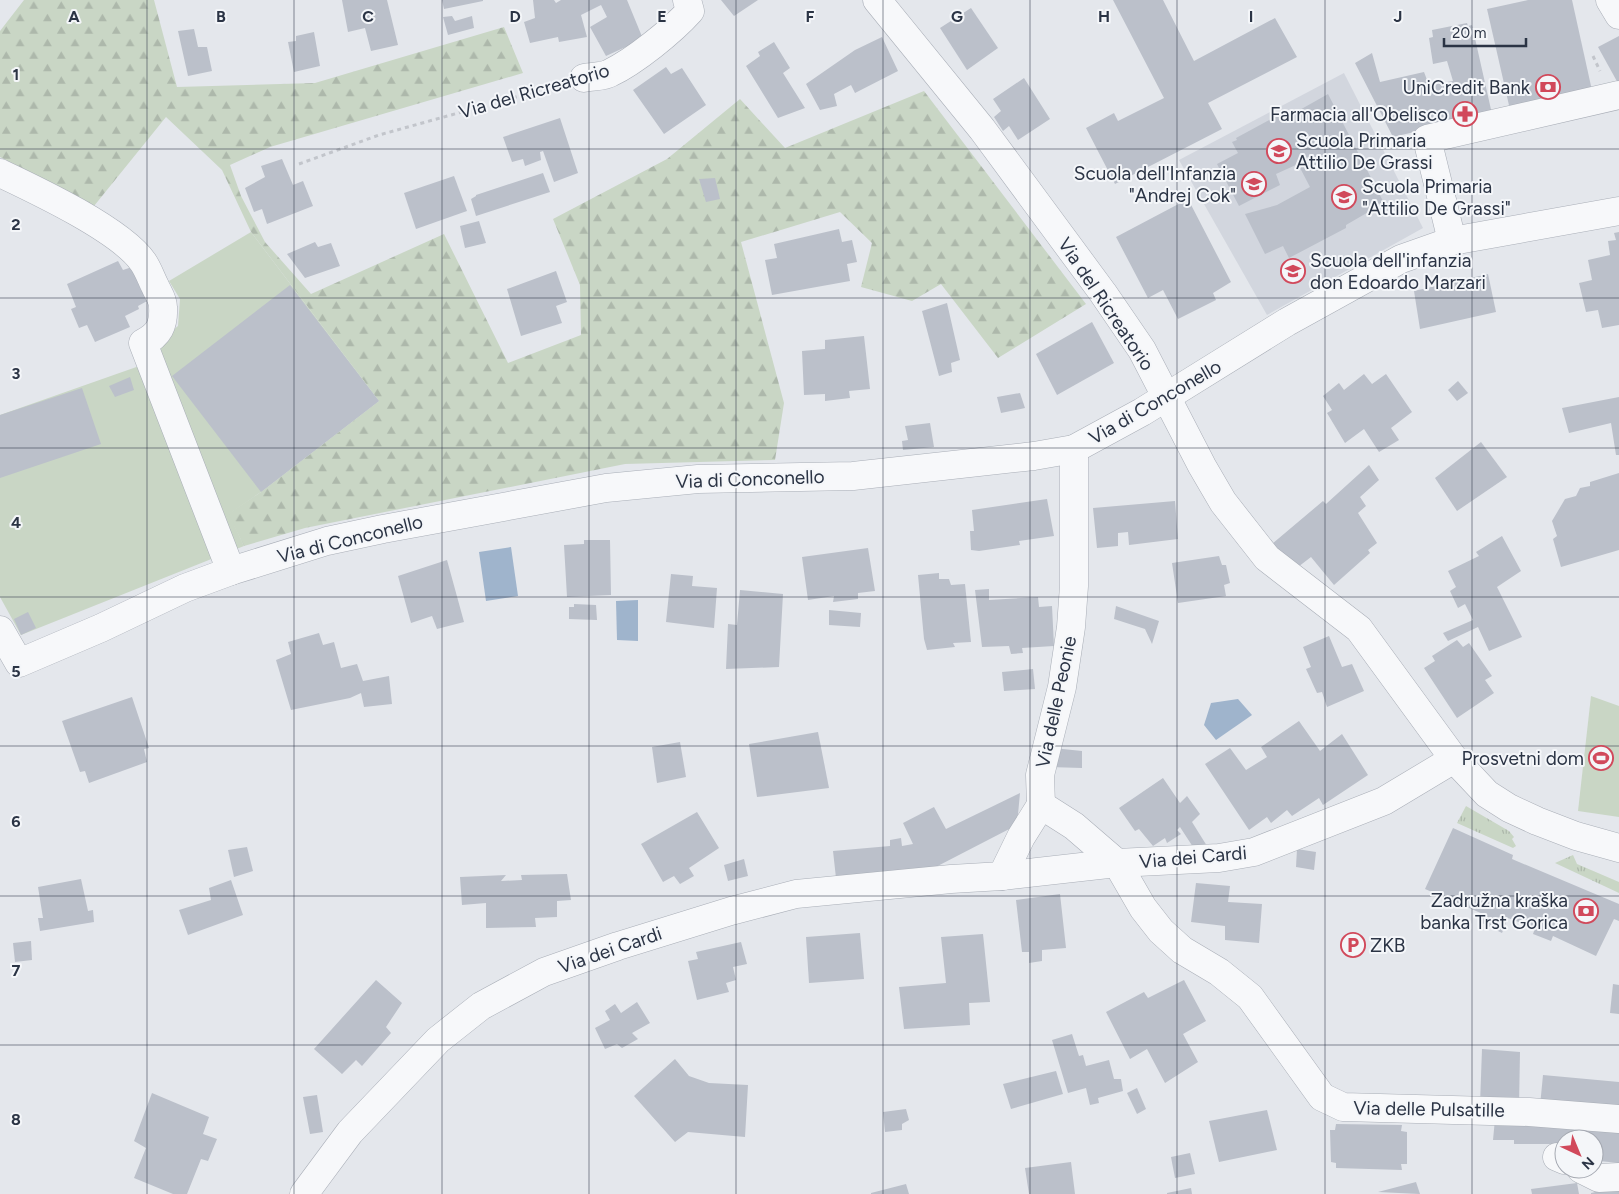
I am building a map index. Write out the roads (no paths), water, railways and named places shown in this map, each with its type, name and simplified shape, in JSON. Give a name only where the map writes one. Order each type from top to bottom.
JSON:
[{"type":"street","name":"Via del Ricreatorio","points":[[584,78],[609,74],[637,55],[679,23],[690,11],[688,0]]},
{"type":"street","name":"Via del Ricreatorio","points":[[877,0],[982,129],[1103,293],[1142,350],[1223,502],[1256,544],[1274,564],[1360,630],[1454,759],[1487,794],[1509,808],[1576,836],[1619,848]]},
{"type":"street","points":[[1610,0],[1619,15]]},
{"type":"street","points":[[1452,241],[1427,140],[1619,95]]},
{"type":"street","points":[[0,173],[42,193],[86,218],[126,245],[142,261],[163,302],[164,322],[155,337],[143,343],[231,571]]},
{"type":"street","name":"Via di Conconello","points":[[0,630],[10,666],[101,628],[185,588],[231,571],[327,541],[606,488],[698,479],[853,476],[1034,456],[1074,449],[1167,397],[1287,322],[1393,264],[1452,241],[1619,211]]},
{"type":"street","name":"Via delle Peonie","points":[[1041,805],[1040,775],[1062,687],[1071,627],[1074,586],[1074,449]]},
{"type":"street","name":"Via dei Cardi","points":[[304,1194],[350,1132],[438,1040],[481,1006],[544,972],[637,940],[796,894],[1002,876],[1117,863],[1220,858],[1254,852],[1384,801],[1454,759]]},
{"type":"street","points":[[1002,876],[1021,837],[1041,805]]},
{"type":"street","name":"Via delle Pulsatille","points":[[1041,805],[1074,826],[1117,863],[1143,908],[1161,931],[1182,950],[1219,972],[1250,997],[1322,1097],[1343,1107],[1529,1112],[1619,1120]]},
{"type":"street","points":[[1604,1178],[1619,1177]]},
{"type":"water","points":[[511,547],[518,596],[486,601],[479,552]]},
{"type":"water","points":[[638,600],[638,641],[617,640],[616,601]]},
{"type":"water","points":[[1238,699],[1252,715],[1216,740],[1204,725],[1211,703]]},
{"type":"place","name":"UniCredit Bank","points":[[1548,87]]},
{"type":"place","name":"Farmacia all'Obelisco","points":[[1465,114]]},
{"type":"place","name":"Scuola Primaria Attilio De Grassi","points":[[1279,151]]},
{"type":"place","name":"Scuola dell'Infanzia \"Andrej Cok\"","points":[[1254,184]]},
{"type":"place","name":"Scuola Primaria \"Attilio De Grassi\"","points":[[1344,197]]},
{"type":"place","name":"Scuola dell'infanzia don Edoardo Marzari","points":[[1293,271]]},
{"type":"place","name":"Prosvetni dom","points":[[1601,758]]},
{"type":"place","name":"Zadružna kraška banka Trst Gorica","points":[[1586,911]]},
{"type":"place","name":"ZKB","points":[[1353,945]]}]
